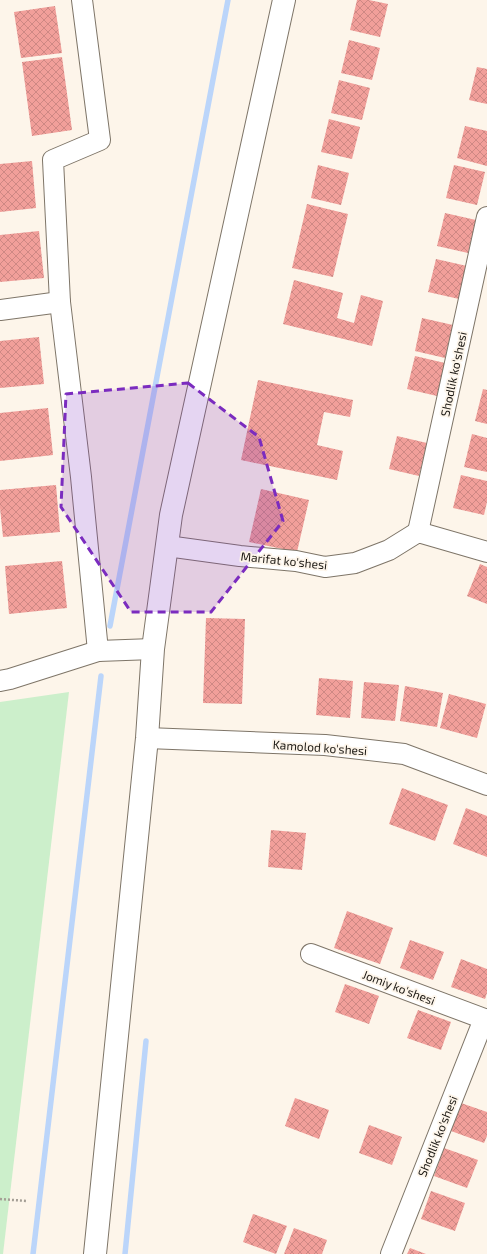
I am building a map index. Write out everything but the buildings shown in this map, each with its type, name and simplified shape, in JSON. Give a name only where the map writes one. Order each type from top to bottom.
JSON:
[{"type":"street","points":[[82,0],[100,140],[53,160],[60,302],[81,477],[98,650]]},
{"type":"street","points":[[95,1254],[147,738],[154,649],[171,515],[284,0]]},
{"type":"street","name":"Shodlik ko'shesi","points":[[418,532],[487,217]]},
{"type":"street","points":[[0,310],[60,302]]},
{"type":"street","points":[[418,532],[487,552]]},
{"type":"street","name":"Marifat ko'shesi","points":[[167,546],[240,556],[296,561],[326,567],[355,564],[389,550],[418,532]]},
{"type":"street","points":[[0,681],[10,680],[98,650],[154,649]]},
{"type":"street","name":"Kamolod ko'shesi","points":[[147,738],[325,745],[404,754],[487,785]]},
{"type":"street","name":"Jomiy ko'shesi","points":[[311,954],[485,1019]]},
{"type":"street","name":"Shodlik ko'shesi","points":[[391,1254],[485,1019]]},
{"type":"path","points":[[0,1198],[27,1201]]},
{"type":"highlighted area","points":[[188,383],[259,437],[283,521],[211,612],[131,612],[61,507],[66,394]]},
{"type":"green space","points":[[69,692],[3,1254],[0,1254],[0,702]]},
{"type":"waterway","points":[[110,626],[228,0]]},
{"type":"waterway","points":[[33,1254],[101,676]]},
{"type":"waterway","points":[[125,1254],[146,1041]]}]
